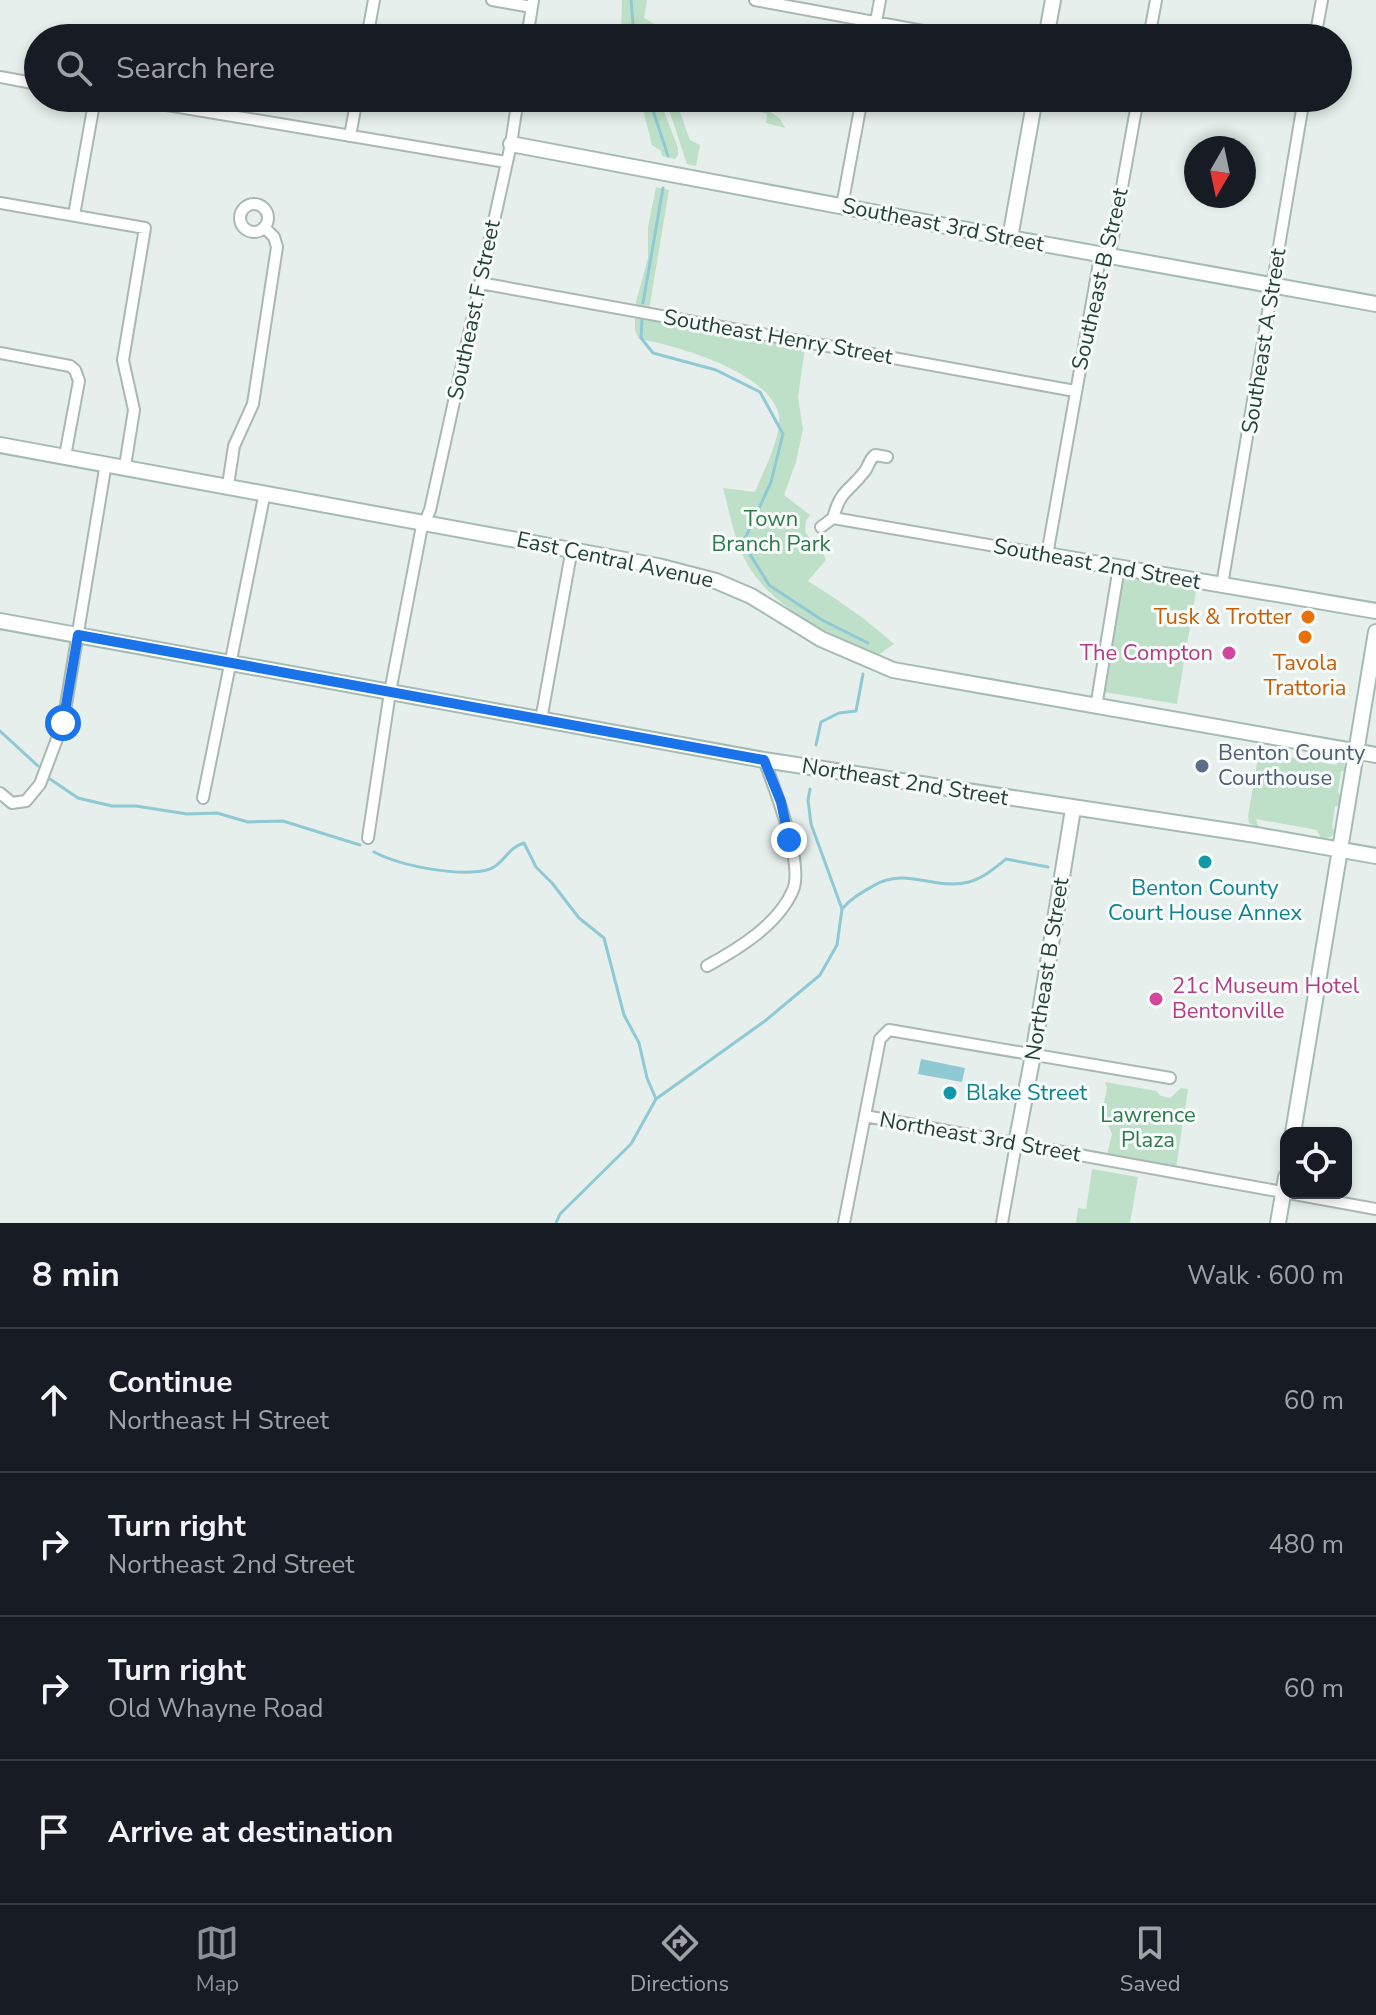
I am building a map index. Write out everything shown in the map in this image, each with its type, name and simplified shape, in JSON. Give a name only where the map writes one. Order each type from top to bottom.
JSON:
[{"type":"street","points":[[370,24],[374,0]]},
{"type":"street","points":[[492,0],[532,3],[529,24]]},
{"type":"street","points":[[755,0],[887,24]]},
{"type":"street","points":[[876,22],[880,0]]},
{"type":"street","points":[[1049,24],[1053,0]]},
{"type":"street","points":[[1152,24],[1156,0]]},
{"type":"street","points":[[1318,24],[1322,0]]},
{"type":"street","points":[[0,77],[24,81]]},
{"type":"street","points":[[74,215],[92,112]]},
{"type":"street","points":[[208,112],[506,162]]},
{"type":"street","points":[[350,136],[354,112]]},
{"type":"street","name":"Southeast F Street","points":[[368,838],[390,692],[421,531],[430,510],[516,112]]},
{"type":"street","points":[[842,206],[859,112]]},
{"type":"street","points":[[1010,238],[1032,112]]},
{"type":"street","name":"Southeast B Street","points":[[1047,555],[1099,262],[1111,248],[1135,112]]},
{"type":"street","name":"Southeast A Street","points":[[1222,585],[1302,112]]},
{"type":"street","name":"Southeast 3rd Street","points":[[511,144],[1376,304]]},
{"type":"street","points":[[0,203],[145,228],[123,360],[134,410],[125,466]]},
{"type":"street","points":[[228,485],[234,446],[253,404],[277,247],[274,237],[264,227]]},
{"type":"street","name":"Southeast Henry Street","points":[[480,283],[1075,391]]},
{"type":"street","points":[[0,353],[70,366],[75,370],[79,381],[65,456]]},
{"type":"street","name":"East Central Avenue","points":[[0,445],[658,566],[716,581],[751,596],[821,639],[893,670],[1376,755]]},
{"type":"street","points":[[821,527],[833,518],[838,498],[867,469],[870,459],[875,455],[887,457]]},
{"type":"street","points":[[0,793],[12,803],[26,801],[40,784],[63,723],[106,463]]},
{"type":"street","points":[[203,798],[265,492]]},
{"type":"street","name":"Southeast 2nd Street","points":[[833,518],[1376,611]]},
{"type":"street","points":[[541,720],[572,548]]},
{"type":"street","points":[[1096,707],[1119,567]]},
{"type":"street","name":"Northeast 2nd Street","points":[[0,621],[764,760],[1376,856]]},
{"type":"street","points":[[1294,1127],[1376,632]]},
{"type":"street","points":[[707,966],[739,948],[776,915],[794,888],[795,871],[781,802],[764,760]]},
{"type":"street","name":"Northeast B Street","points":[[1002,1223],[1073,809]]},
{"type":"street","points":[[844,1223],[880,1039],[889,1030],[1170,1078]]},
{"type":"street","name":"Northeast 3rd Street","points":[[865,1116],[1280,1192]]},
{"type":"street","points":[[1278,1223],[1282,1199]]},
{"type":"street","name":"Northeast 3rd Street","points":[[1318,1199],[1376,1209]]},
{"type":"green space","points":[[622,0],[647,0],[644,18],[654,24],[621,24]]},
{"type":"green space","points":[[644,112],[664,112],[678,155],[675,159],[662,156],[661,151],[652,145]]},
{"type":"green space","points":[[670,112],[680,112],[690,140],[700,145],[696,166],[687,164]]},
{"type":"green space","points":[[761,112],[771,112],[785,128],[766,123],[767,114]]},
{"type":"green space","points":[[656,187],[669,190],[649,310],[637,308],[636,302],[648,258],[648,227]]},
{"type":"green space","name":"Town Branch Park","points":[[635,316],[805,348],[798,397],[803,429],[796,462],[784,495],[810,515],[805,532],[812,541],[819,543],[826,560],[808,581],[894,644],[878,655],[819,628],[782,604],[766,589],[742,554],[723,488],[755,492],[778,434],[779,416],[772,401],[741,374],[720,364],[639,339],[635,331]]},
{"type":"green space","points":[[1128,574],[1197,585],[1177,704],[1104,692],[1122,580]]},
{"type":"green space","points":[[1272,747],[1275,755],[1337,765],[1335,757],[1344,762],[1345,771],[1341,771],[1338,792],[1341,795],[1339,806],[1335,806],[1332,828],[1335,831],[1331,837],[1321,838],[1317,830],[1256,819],[1259,828],[1249,823],[1259,752]]},
{"type":"green space","name":"Lawrence Plaza","points":[[1105,1082],[1156,1091],[1170,1098],[1181,1088],[1188,1089],[1176,1168],[1107,1155],[1112,1134],[1102,1112],[1107,1088]]},
{"type":"green space","points":[[1092,1169],[1138,1177],[1130,1223],[1076,1223],[1078,1208],[1086,1209]]},
{"type":"water","points":[[921,1059],[965,1068],[962,1082],[918,1074]]},
{"type":"waterway","points":[[631,0],[633,24]]},
{"type":"waterway","points":[[654,112],[668,156]]},
{"type":"waterway","points":[[643,303],[663,188]]},
{"type":"waterway","points":[[642,319],[641,338],[653,353],[716,370],[760,392],[783,434],[771,482],[743,543],[769,585],[822,620],[868,643]]},
{"type":"waterway","points":[[816,745],[821,722],[839,713],[856,711],[863,674]]},
{"type":"waterway","points":[[0,731],[38,766]]},
{"type":"waterway","points":[[50,779],[78,798],[112,806],[136,806],[187,814],[217,813],[248,822],[283,821],[360,845]]},
{"type":"waterway","points":[[556,1223],[560,1214],[631,1144],[656,1099],[765,1021],[820,975],[837,945],[842,909],[811,824],[810,789]]},
{"type":"waterway","points":[[374,852],[399,862],[463,872],[495,867],[513,848],[524,843],[536,867],[579,918],[604,938],[624,1015],[639,1043],[647,1078],[656,1099]]},
{"type":"waterway","points":[[843,908],[885,880],[909,878],[944,884],[969,882],[1006,859],[1048,867]]},
{"type":"place","name":"Tusk & Trotter","points":[[1308,617]]},
{"type":"place","name":"Tavola Trattoria","points":[[1305,637]]},
{"type":"place","name":"The Compton","points":[[1229,653]]},
{"type":"place","name":"Benton County Courthouse","points":[[1202,766]]},
{"type":"place","name":"Benton County Court House Annex","points":[[1205,862]]},
{"type":"place","name":"21c Museum Hotel Bentonville","points":[[1156,999]]},
{"type":"place","name":"Blake Street","points":[[950,1093]]},
{"type":"route","points":[[63,723],[78,635],[764,760],[781,802],[789,840]]}]
